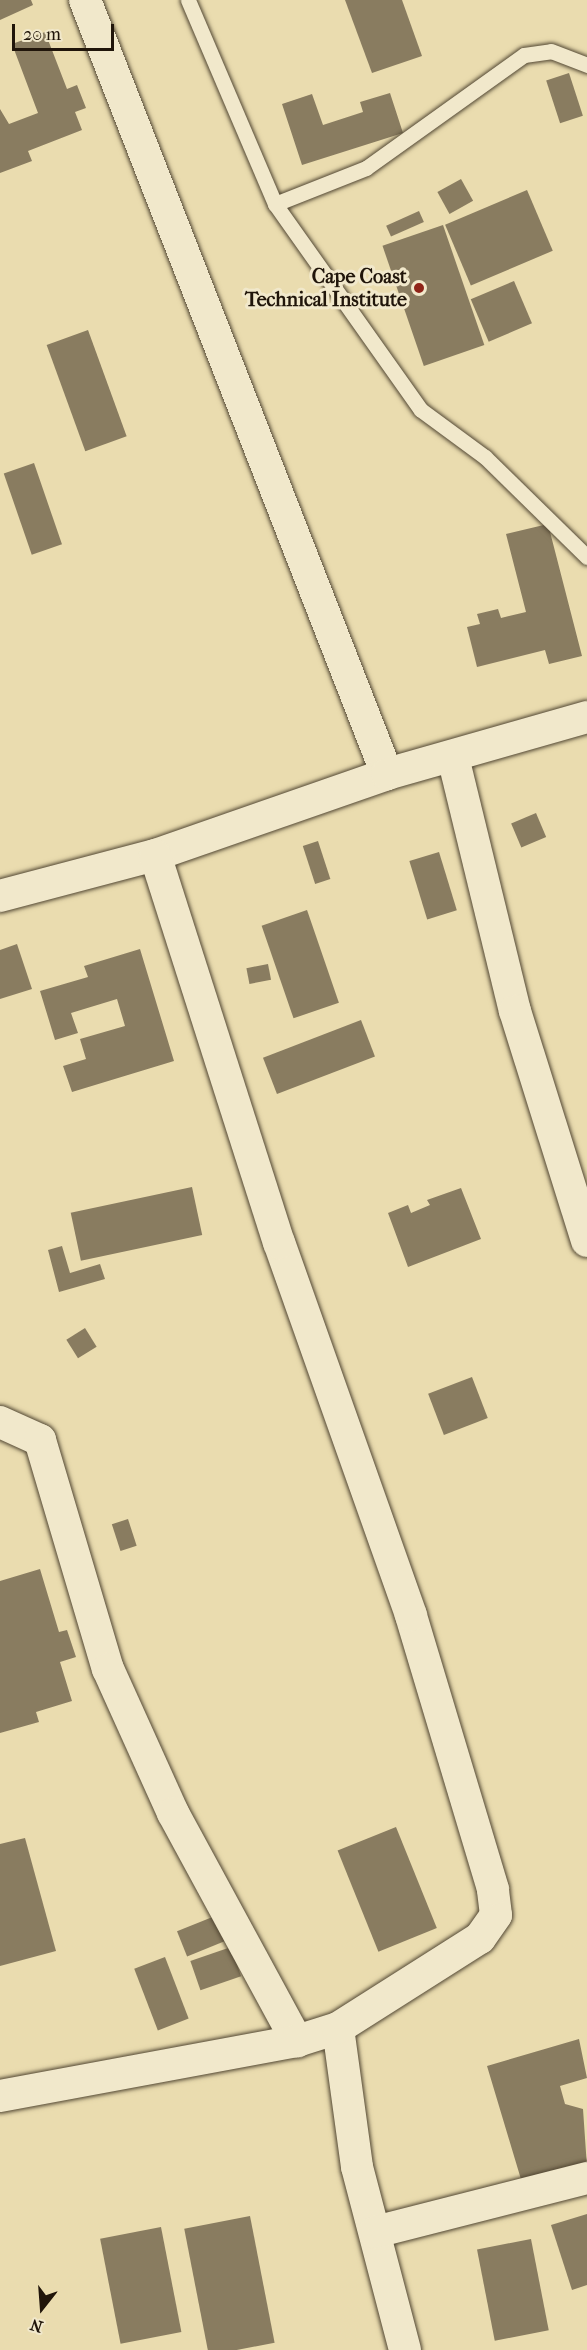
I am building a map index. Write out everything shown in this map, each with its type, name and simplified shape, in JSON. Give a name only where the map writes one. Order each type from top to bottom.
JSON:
[{"type":"street","points":[[85,0],[387,774]]},
{"type":"street","points":[[0,896],[154,855],[387,774],[587,717]]},
{"type":"street","points":[[453,757],[515,1011],[587,1241]]},
{"type":"street","points":[[0,2097],[297,2041],[338,2028],[480,1938],[495,1915],[493,1889],[411,1616],[279,1243],[154,855]]},
{"type":"street","points":[[0,1422],[39,1440],[108,1669],[173,1813],[297,2041]]},
{"type":"street","points":[[338,2028],[351,2132],[405,2350]]},
{"type":"street","points":[[375,2232],[587,2178]]},
{"type":"lane","points":[[188,0],[275,204],[421,410],[485,457],[587,557]]},
{"type":"lane","points":[[275,204],[366,168],[524,55],[551,51],[587,65]]},
{"type":"building","points":[[0,0],[31,0],[33,5],[0,20]]},
{"type":"building","points":[[345,0],[402,0],[422,56],[372,73]]},
{"type":"building","points":[[45,32],[67,89],[77,85],[86,108],[75,112],[82,130],[28,151],[32,161],[0,173],[0,109],[9,124],[38,113],[12,44]]},
{"type":"building","points":[[569,73],[583,116],[560,123],[546,80]]},
{"type":"building","points":[[390,93],[403,133],[302,165],[282,104],[312,94],[323,125],[363,112],[360,102]]},
{"type":"building","points":[[461,179],[473,201],[450,214],[437,192]]},
{"type":"building","points":[[527,190],[553,251],[471,286],[445,225]]},
{"type":"building","points":[[419,211],[424,222],[391,237],[386,226]]},
{"type":"building","points":[[443,225],[484,345],[424,366],[382,246]]},
{"type":"building","points":[[514,281],[532,323],[489,342],[471,299]]},
{"type":"building","points":[[88,330],[127,436],[85,451],[47,345]]},
{"type":"building","points":[[34,463],[62,544],[32,555],[4,473]]},
{"type":"building","points":[[548,524],[582,656],[549,664],[545,650],[477,667],[467,627],[480,624],[477,614],[498,609],[501,618],[526,612],[506,534]]},
{"type":"building","points":[[536,813],[546,837],[521,847],[511,824]]},
{"type":"building","points":[[318,841],[330,879],[315,884],[303,846]]},
{"type":"building","points":[[439,852],[457,910],[427,919],[409,861]]},
{"type":"building","points":[[307,910],[339,1003],[294,1018],[262,926]]},
{"type":"building","points":[[17,944],[32,989],[0,999],[0,950]]},
{"type":"building","points":[[140,949],[174,1061],[72,1092],[63,1066],[86,1059],[80,1039],[125,1026],[117,999],[71,1013],[78,1033],[55,1040],[40,991],[88,977],[84,966]]},
{"type":"building","points":[[268,964],[271,980],[249,984],[246,968]]},
{"type":"building","points":[[361,1020],[375,1056],[277,1094],[263,1058]]},
{"type":"building","points":[[192,1187],[202,1235],[81,1261],[71,1213]]},
{"type":"building","points":[[461,1188],[481,1239],[408,1267],[388,1213],[408,1205],[411,1213],[430,1205],[427,1200]]},
{"type":"building","points":[[62,1246],[70,1273],[100,1264],[105,1279],[59,1292],[48,1250]]},
{"type":"building","points":[[85,1328],[97,1347],[78,1358],[66,1340]]},
{"type":"building","points":[[472,1377],[488,1418],[444,1435],[428,1394]]},
{"type":"building","points":[[128,1519],[137,1546],[120,1551],[112,1524]]},
{"type":"building","points":[[40,1569],[59,1632],[67,1630],[76,1657],[60,1662],[72,1701],[36,1712],[39,1722],[0,1733],[0,1581]]},
{"type":"building","points":[[396,1827],[437,1928],[378,1952],[338,1851]]},
{"type":"building","points":[[25,1838],[56,1951],[0,1966],[0,1844]]},
{"type":"building","points":[[215,1916],[225,1941],[187,1956],[177,1931]]},
{"type":"building","points":[[231,1947],[241,1976],[200,1990],[190,1961]]},
{"type":"building","points":[[165,1957],[189,2019],[158,2030],[134,1969]]},
{"type":"building","points":[[579,2039],[587,2078],[560,2086],[565,2104],[583,2109],[587,2167],[523,2186],[487,2066]]},
{"type":"building","points":[[587,2214],[587,2285],[572,2290],[551,2225]]},
{"type":"building","points":[[250,2216],[275,2343],[237,2350],[208,2350],[184,2229]]},
{"type":"building","points":[[161,2227],[181,2332],[121,2344],[100,2239]]},
{"type":"building","points":[[531,2239],[549,2330],[495,2341],[477,2249]]},
{"type":"place","name":"Cape Coast Technical Institute","points":[[419,288]]}]
